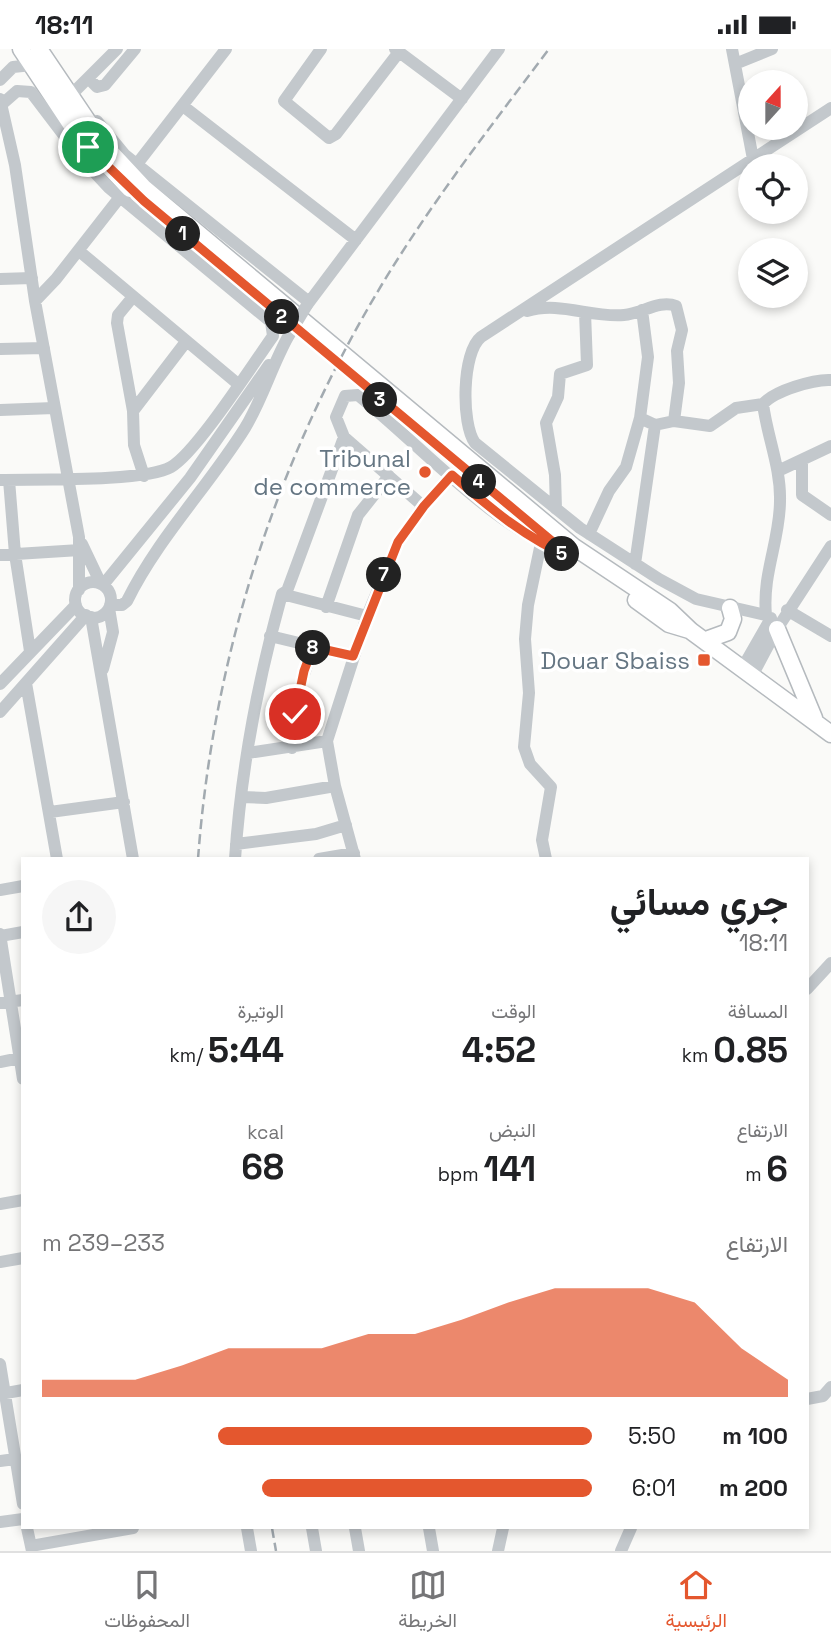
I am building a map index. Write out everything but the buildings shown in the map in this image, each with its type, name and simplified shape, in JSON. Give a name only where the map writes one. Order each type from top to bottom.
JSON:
[{"type":"main road","points":[[21,49],[76,132],[123,183],[571,557],[669,624],[691,631]]},
{"type":"main road","points":[[39,49],[103,144],[137,182],[574,547],[674,614],[691,631],[831,734]]},
{"type":"main road","points":[[706,641],[721,637],[730,629],[733,619],[730,608]]},
{"type":"main road","points":[[771,621],[815,720]]},
{"type":"street","points":[[46,49],[106,134],[137,164],[308,304]]},
{"type":"street","points":[[75,91],[117,49]]},
{"type":"street","points":[[89,79],[102,87],[135,49]]},
{"type":"street","points":[[137,164],[226,49]]},
{"type":"street","points":[[321,49],[284,101],[329,138],[336,134],[397,51],[462,99]]},
{"type":"street","points":[[102,672],[113,632],[127,601],[153,557],[246,426],[280,351],[308,304],[499,49]]},
{"type":"street","points":[[732,49],[752,154]]},
{"type":"street","points":[[735,64],[772,49]]},
{"type":"street","points":[[0,80],[13,67],[32,65]]},
{"type":"street","points":[[0,684],[76,605],[79,590],[79,544],[66,478],[35,301],[15,165],[1,102],[17,91],[31,92],[82,159],[120,197],[273,324],[273,336],[180,461],[169,468],[144,476],[66,478],[5,480],[30,651]]},
{"type":"street","points":[[183,106],[356,240]]},
{"type":"street","points":[[761,154],[831,108]]},
{"type":"street","points":[[0,160],[15,165]]},
{"type":"street","points":[[738,169],[476,341],[469,353],[468,430],[475,443],[556,509],[635,564],[688,596],[771,621]]},
{"type":"street","points":[[35,301],[79,251],[120,197]]},
{"type":"street","points":[[79,251],[238,384]]},
{"type":"street","points":[[0,279],[33,278]]},
{"type":"street","points":[[132,298],[118,315],[117,323],[133,411],[134,445],[144,476]]},
{"type":"street","points":[[514,315],[546,307],[617,316],[668,304],[676,306],[680,313],[682,330],[677,351],[679,383],[674,421]]},
{"type":"street","points":[[589,534],[609,491],[626,467],[640,418],[648,356],[642,310]]},
{"type":"street","points":[[556,509],[555,475],[546,423],[558,397],[560,374],[564,370],[587,365],[584,312]]},
{"type":"street","points":[[133,411],[185,342]]},
{"type":"street","points":[[0,349],[44,348]]},
{"type":"street","points":[[79,590],[87,583],[102,584],[118,568],[190,478],[246,395],[280,351]]},
{"type":"street","points":[[640,418],[655,425],[674,421],[710,426],[736,408],[763,404],[771,394],[819,380],[831,380]]},
{"type":"street","points":[[424,506],[344,437],[336,412],[345,396],[354,394],[509,522],[541,543],[571,557]]},
{"type":"street","points":[[763,404],[778,471],[780,501],[766,579],[771,621]]},
{"type":"street","points":[[0,410],[54,408]]},
{"type":"street","points":[[635,564],[655,425]]},
{"type":"street","points":[[235,857],[248,753],[270,636],[282,594],[287,590],[344,437]]},
{"type":"street","points":[[778,471],[831,446]]},
{"type":"street","points":[[802,462],[800,485],[804,499],[831,515]]},
{"type":"street","points":[[354,856],[335,786],[327,741],[367,616],[398,542],[424,506],[452,475]]},
{"type":"street","points":[[326,607],[358,516],[388,477]]},
{"type":"street","points":[[541,543],[526,628],[529,693],[524,747],[530,764],[551,787],[542,840],[546,857]]},
{"type":"street","points":[[79,544],[110,593],[113,632]]},
{"type":"street","points":[[0,555],[79,544]]},
{"type":"street","points":[[748,671],[771,621],[787,610],[830,550]]},
{"type":"street","points":[[90,561],[104,569],[118,568]]},
{"type":"street","points":[[282,594],[367,616]]},
{"type":"street","points":[[0,712],[88,616],[100,616],[109,607],[122,605],[127,601]]},
{"type":"street","points":[[76,605],[88,616],[97,643],[133,857]]},
{"type":"street","points":[[787,610],[831,636]]},
{"type":"street","points":[[72,631],[83,631],[97,643]]},
{"type":"street","points":[[270,636],[353,656]]},
{"type":"street","points":[[292,748],[300,687],[313,647]]},
{"type":"street","points":[[26,683],[57,857]]},
{"type":"street","points":[[248,753],[327,741]]},
{"type":"street","points":[[242,797],[266,798],[335,786]]},
{"type":"street","points":[[50,812],[124,802]]},
{"type":"street","points":[[236,844],[316,834],[346,825]]},
{"type":"street","points":[[316,834],[321,857]]},
{"type":"street","points":[[0,890],[21,886]]},
{"type":"street","points":[[21,932],[0,935],[21,1063]]},
{"type":"street","points":[[809,987],[831,963]]},
{"type":"street","points":[[0,1062],[21,1069]]},
{"type":"street","points":[[0,1204],[21,1200]]},
{"type":"street","points":[[0,1262],[21,1258]]},
{"type":"street","points":[[0,1364],[21,1493]]},
{"type":"street","points":[[809,1399],[823,1396],[831,1387]]},
{"type":"street","points":[[3,1394],[21,1390]]},
{"type":"street","points":[[0,1461],[15,1459]]},
{"type":"street","points":[[0,1522],[21,1519]]},
{"type":"street","points":[[27,1529],[32,1549],[128,1529]]},
{"type":"street","points":[[247,1529],[251,1551]]},
{"type":"street","points":[[312,1529],[316,1551]]},
{"type":"street","points":[[355,1529],[359,1551]]},
{"type":"street","points":[[429,1529],[433,1551]]},
{"type":"street","points":[[498,1551],[503,1529]]},
{"type":"street","points":[[621,1551],[631,1529]]},
{"type":"railway","points":[[198,857],[218,708],[235,635],[256,562],[310,421],[344,353],[400,255],[462,165],[549,49]]},
{"type":"railway","points":[[272,1529],[276,1551]]},
{"type":"place","name":"Tribunal de commerce","points":[[425,472]]},
{"type":"place","name":"Douar Sbaiss","points":[[704,660]]},
{"type":"route","points":[[88,147],[144,201],[571,557],[553,550],[509,522],[452,475],[424,506],[398,542],[353,656],[313,647],[304,671],[295,714]]}]
